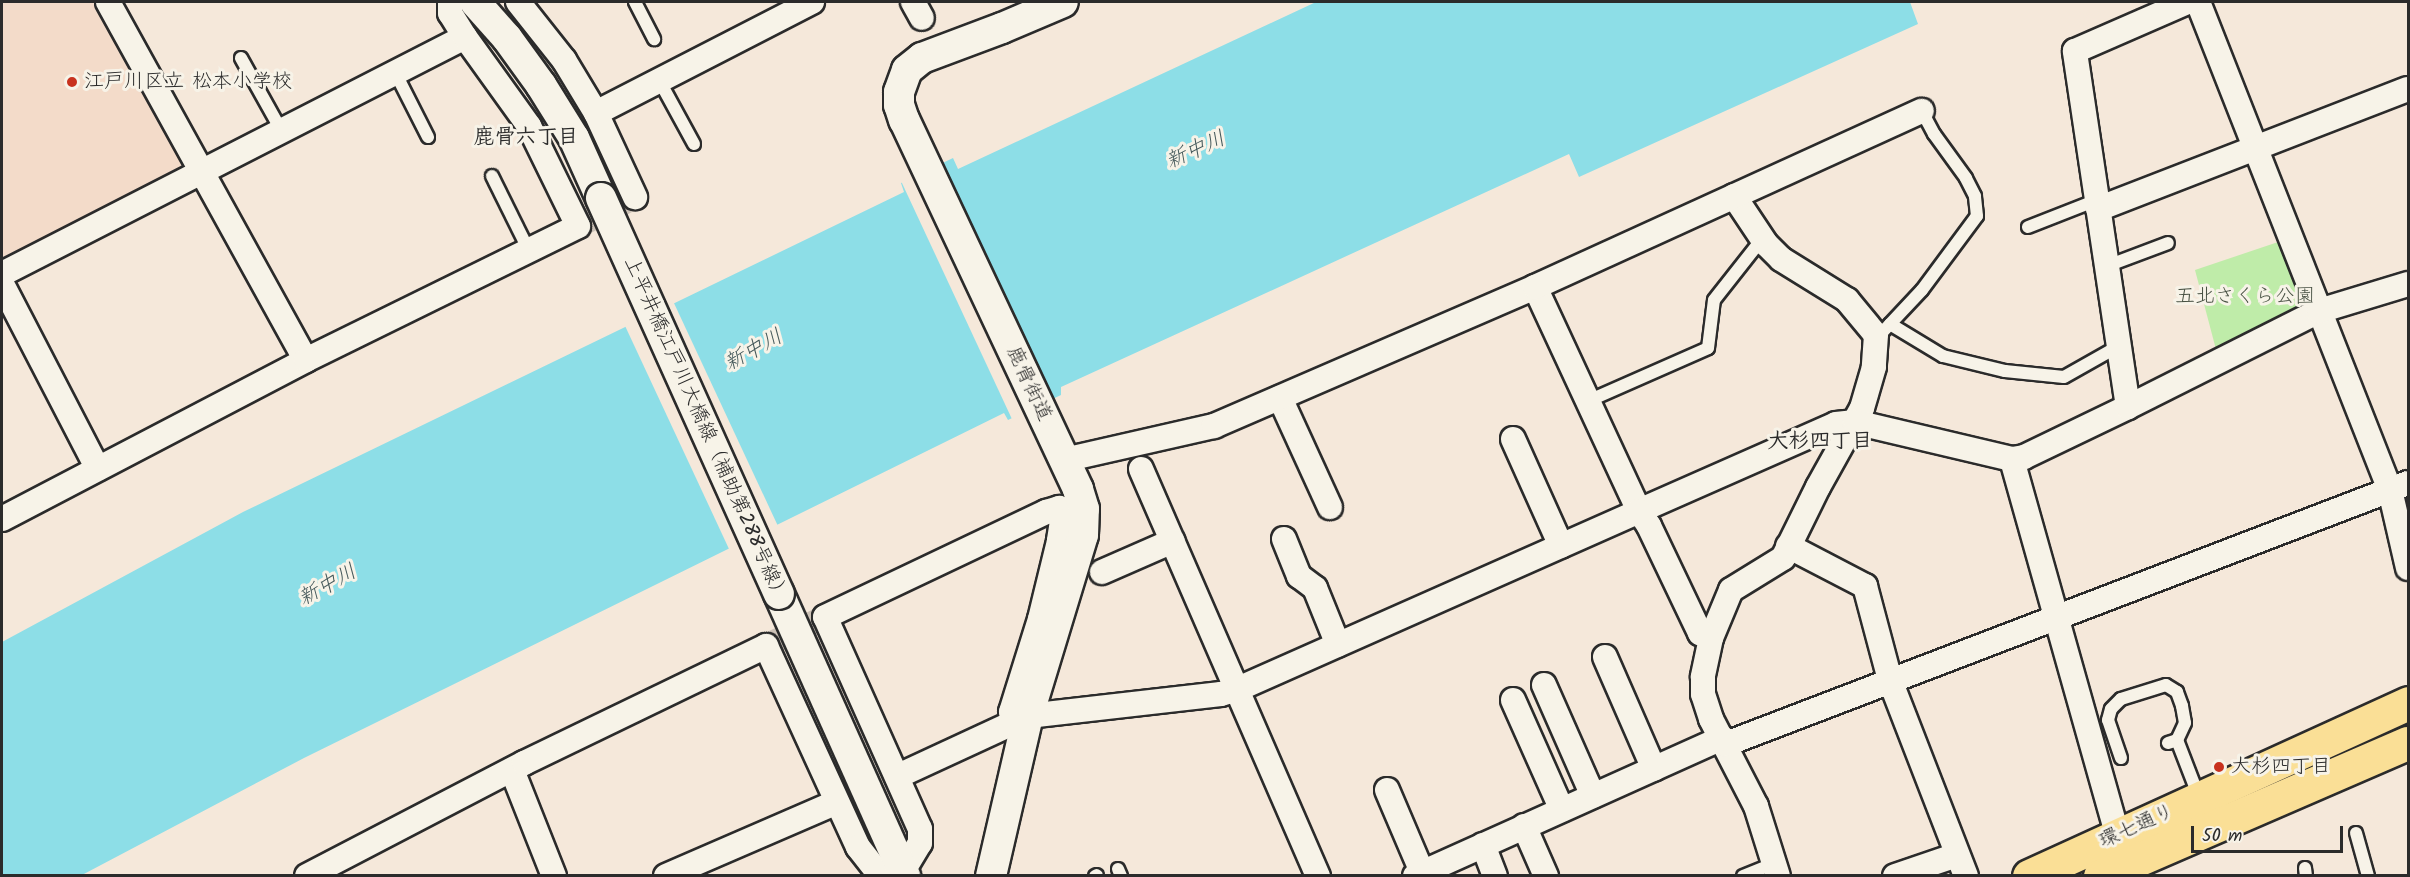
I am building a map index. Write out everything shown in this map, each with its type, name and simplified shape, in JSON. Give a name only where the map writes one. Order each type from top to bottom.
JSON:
[{"type":"main road","name":"環七通り","points":[[2119,863],[2199,798],[2409,703]]},
{"type":"main road","name":"環七通り","points":[[2029,876],[2119,863],[2409,743]]},
{"type":"street","points":[[108,2],[306,360]]},
{"type":"street","points":[[2,519],[306,360],[578,226],[530,126],[450,14],[450,2]]},
{"type":"street","name":"上平井橋江戸川大橋線（補助第288号線）","points":[[475,2],[507,38],[574,138],[904,874]]},
{"type":"street","points":[[596,113],[812,2]]},
{"type":"street","name":"鹿骨街道","points":[[991,876],[1021,719],[1083,535],[1084,509],[1078,489],[904,120],[899,105],[901,81],[907,70],[922,58],[1063,2]]},
{"type":"street","points":[[2128,407],[2075,51],[2187,2]]},
{"type":"street","points":[[2198,2],[2319,311],[2399,486],[2409,568]]},
{"type":"street","points":[[524,3],[564,60],[596,113],[635,197]]},
{"type":"street","points":[[2,274],[465,37]]},
{"type":"street","points":[[2097,205],[2257,148],[2409,89]]},
{"type":"street","points":[[1060,452],[1214,426],[1534,287],[1922,111]]},
{"type":"street","points":[[1734,196],[1762,239],[1781,259],[1847,300],[1876,335],[1882,332]]},
{"type":"street","points":[[2,284],[98,469]]},
{"type":"street","points":[[898,776],[1021,719],[1221,694],[1238,689],[1836,424],[1856,422],[2012,459],[2024,457],[2319,311],[2409,284]]},
{"type":"street","points":[[1534,287],[1695,625],[1700,633],[1712,638]]},
{"type":"street","points":[[1776,870],[1756,806],[1711,719],[1703,694],[1703,677],[1712,638],[1731,590],[1783,558],[1818,487],[1856,422],[1874,367],[1882,332]]},
{"type":"street","points":[[1280,398],[1330,507]]},
{"type":"street","points":[[1513,439],[1561,546]]},
{"type":"street","points":[[2012,459],[2055,616],[2111,762],[2119,863]]},
{"type":"street","points":[[1141,469],[1318,876]]},
{"type":"street","points":[[1387,790],[1418,874],[1654,768],[2399,486]]},
{"type":"street","points":[[308,876],[512,770],[765,646],[858,847],[877,871],[904,874],[920,843],[921,829],[825,617],[1046,512],[1059,508],[1062,521],[1059,541],[1040,618],[1011,712],[1021,719]]},
{"type":"street","points":[[1284,538],[1299,576],[1315,588],[1338,645]]},
{"type":"street","points":[[1102,572],[1173,541]]},
{"type":"street","points":[[1788,546],[1865,586],[1890,680],[1961,865],[1895,876]]},
{"type":"street","points":[[1605,657],[1654,768]]},
{"type":"street","points":[[1544,686],[1593,796]]},
{"type":"street","points":[[1513,700],[1562,810]]},
{"type":"street","points":[[512,770],[554,876]]},
{"type":"street","points":[[666,876],[837,802]]},
{"type":"street","points":[[1524,826],[1546,876]]},
{"type":"street","points":[[1483,845],[1495,876]]},
{"type":"lane","points":[[635,2],[654,39]]},
{"type":"lane","points":[[241,58],[282,130]]},
{"type":"lane","points":[[395,72],[428,137]]},
{"type":"lane","points":[[659,80],[694,144]]},
{"type":"lane","points":[[1922,111],[1966,178],[1975,196],[1977,216],[1922,290],[1882,332],[1943,356],[2005,371],[2064,377],[2119,346]]},
{"type":"lane","points":[[492,176],[529,251]]},
{"type":"lane","points":[[2028,226],[2097,205]]},
{"type":"lane","points":[[1588,401],[1708,348],[1714,300],[1762,239]]},
{"type":"lane","points":[[2107,267],[2168,243]]},
{"type":"lane","points":[[2111,762],[2108,720],[2111,709],[2121,699],[2166,684],[2177,692],[2185,723],[2172,742],[2199,798]]},
{"type":"lane","points":[[2356,833],[2368,876]]},
{"type":"lane","points":[[1743,876],[1776,870]]},
{"type":"shaded area","name":"江戸川区立 松本小学校","points":[[2,2],[98,2],[188,162],[185,170],[2,264]]},
{"type":"green space","name":"五北さくら公園","points":[[2287,239],[2315,309],[2218,357],[2195,270]]},
{"type":"water","name":"新中川","points":[[1316,2],[1910,2],[1918,24],[1579,177],[1569,154],[1061,387],[1061,395],[1008,420],[1004,413],[304,758],[82,875],[2,876],[2,642],[243,512],[904,192],[901,183],[953,158],[958,169]]},
{"type":"pier","points":[[935,164],[1047,405],[1013,421],[901,180]]},
{"type":"pier","points":[[673,301],[779,528],[730,550],[624,324]]},
{"type":"tunnel","points":[[578,226],[635,197]]},
{"type":"tunnel","points":[[766,646],[825,617]]},
{"type":"place","name":"江戸川区立 松本小学校","points":[[72,82]]},
{"type":"place","name":"大杉四丁目","points":[[2219,767]]},
{"type":"district","name":"鹿骨六丁目","points":[[526,138]]},
{"type":"district","name":"大杉四丁目","points":[[1820,442]]}]
